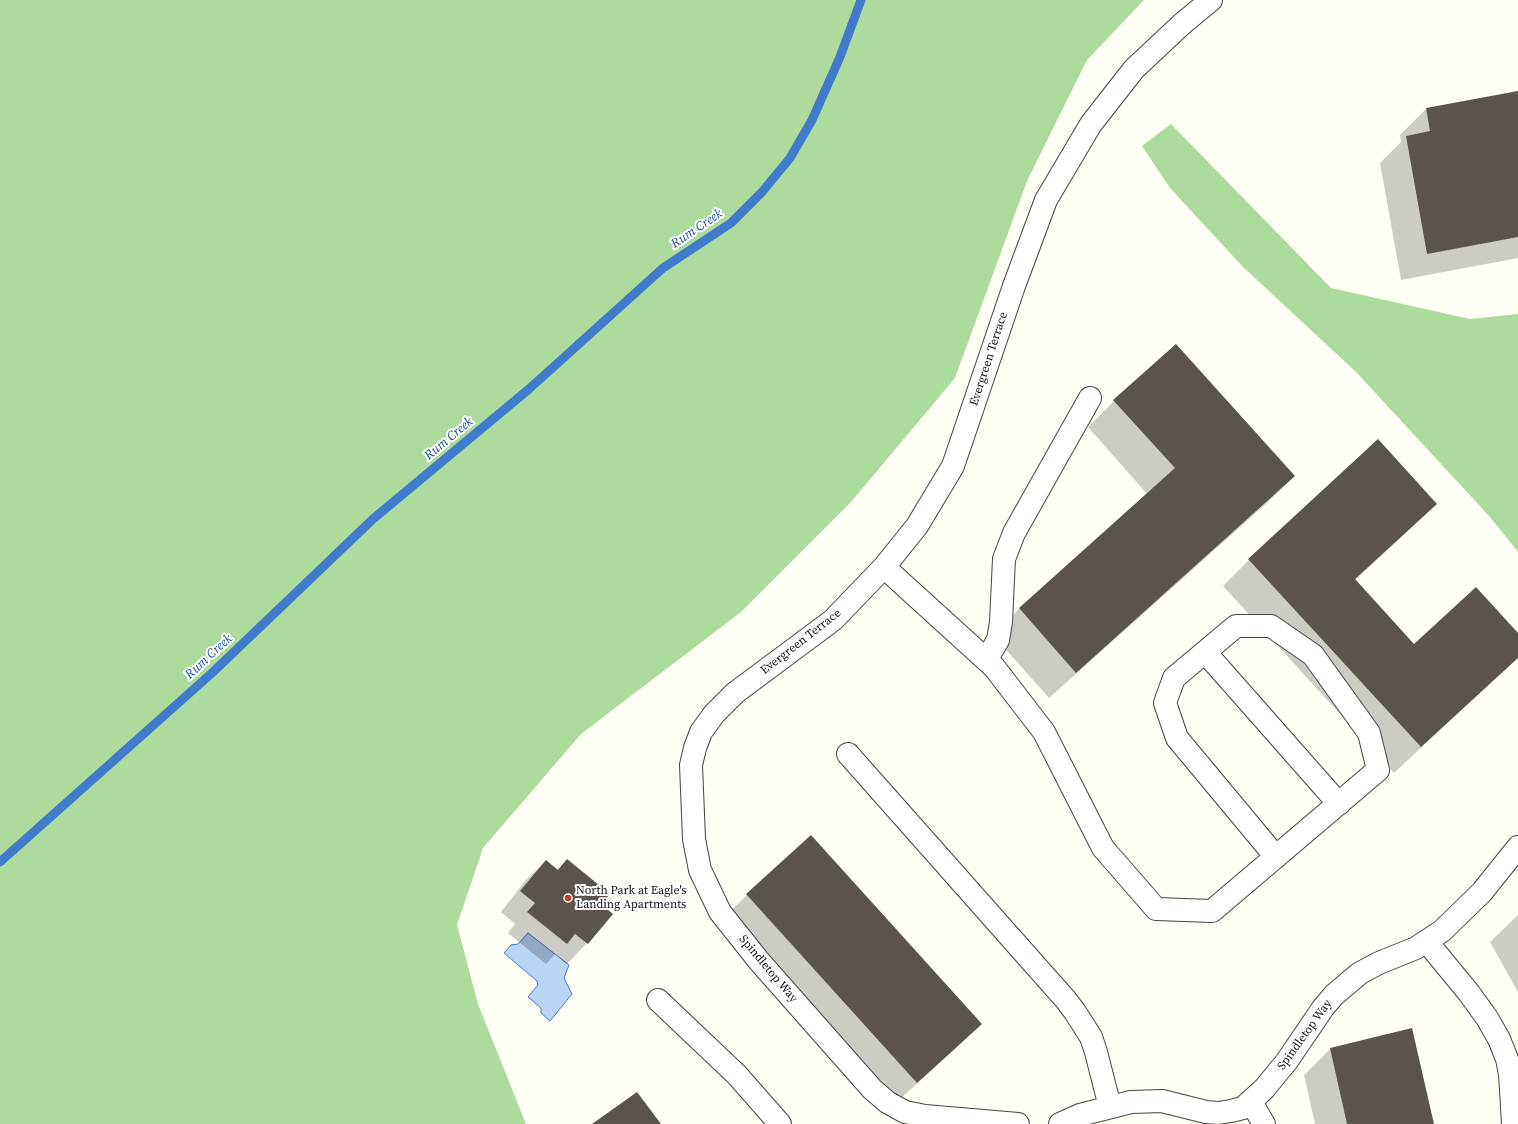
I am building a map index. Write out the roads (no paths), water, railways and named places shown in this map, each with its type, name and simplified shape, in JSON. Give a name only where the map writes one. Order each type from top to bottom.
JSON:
[{"type":"street","name":"Evergreen Terrace","points":[[734,693],[833,620],[884,567],[917,526],[953,466],[1014,286],[1046,200],[1091,124],[1134,69],[1182,24],[1211,0]]},
{"type":"street","points":[[986,660],[998,640],[1001,622],[1004,559],[1014,533],[1090,398]]},
{"type":"street","points":[[884,567],[994,667],[1044,732],[1104,848],[1156,909],[1212,911],[1378,770],[1369,733],[1313,655],[1271,626],[1236,626],[1174,678],[1165,703],[1177,738],[1276,856]]},
{"type":"street","points":[[1205,652],[1339,804]]},
{"type":"street","name":"Spindletop Way","points":[[734,693],[714,714],[701,732],[694,748],[691,765],[694,839],[700,870],[720,912],[759,961],[872,1089],[886,1102],[905,1112],[925,1116],[1018,1124]]},
{"type":"street","points":[[848,754],[1061,994],[1075,1012],[1094,1044],[1110,1107]]},
{"type":"street","name":"Spindletop Way","points":[[1060,1124],[1080,1115],[1131,1102],[1162,1101],[1206,1112],[1231,1111],[1243,1108],[1264,1089],[1287,1061],[1323,1008],[1348,982],[1360,973],[1379,963],[1427,942],[1456,918],[1482,892],[1518,847]]},
{"type":"street","points":[[1427,942],[1469,993],[1487,1018],[1499,1039],[1507,1059],[1510,1074],[1513,1124]]},
{"type":"street","points":[[658,1000],[737,1075],[780,1124]]},
{"type":"street","points":[[1251,1102],[1264,1124]]},
{"type":"water","points":[[528,933],[569,965],[564,978],[572,994],[550,1021],[541,1013],[541,1008],[528,997],[538,985],[537,981],[504,953],[511,945],[518,944]]},
{"type":"waterway","name":"Rum Creek","points":[[0,862],[213,672],[373,519],[529,389],[663,268],[731,223],[762,192],[790,158],[812,120],[840,57],[861,0]]},
{"type":"place","name":"North Park at Eagle's Landing Apartments","points":[[568,898]]}]
